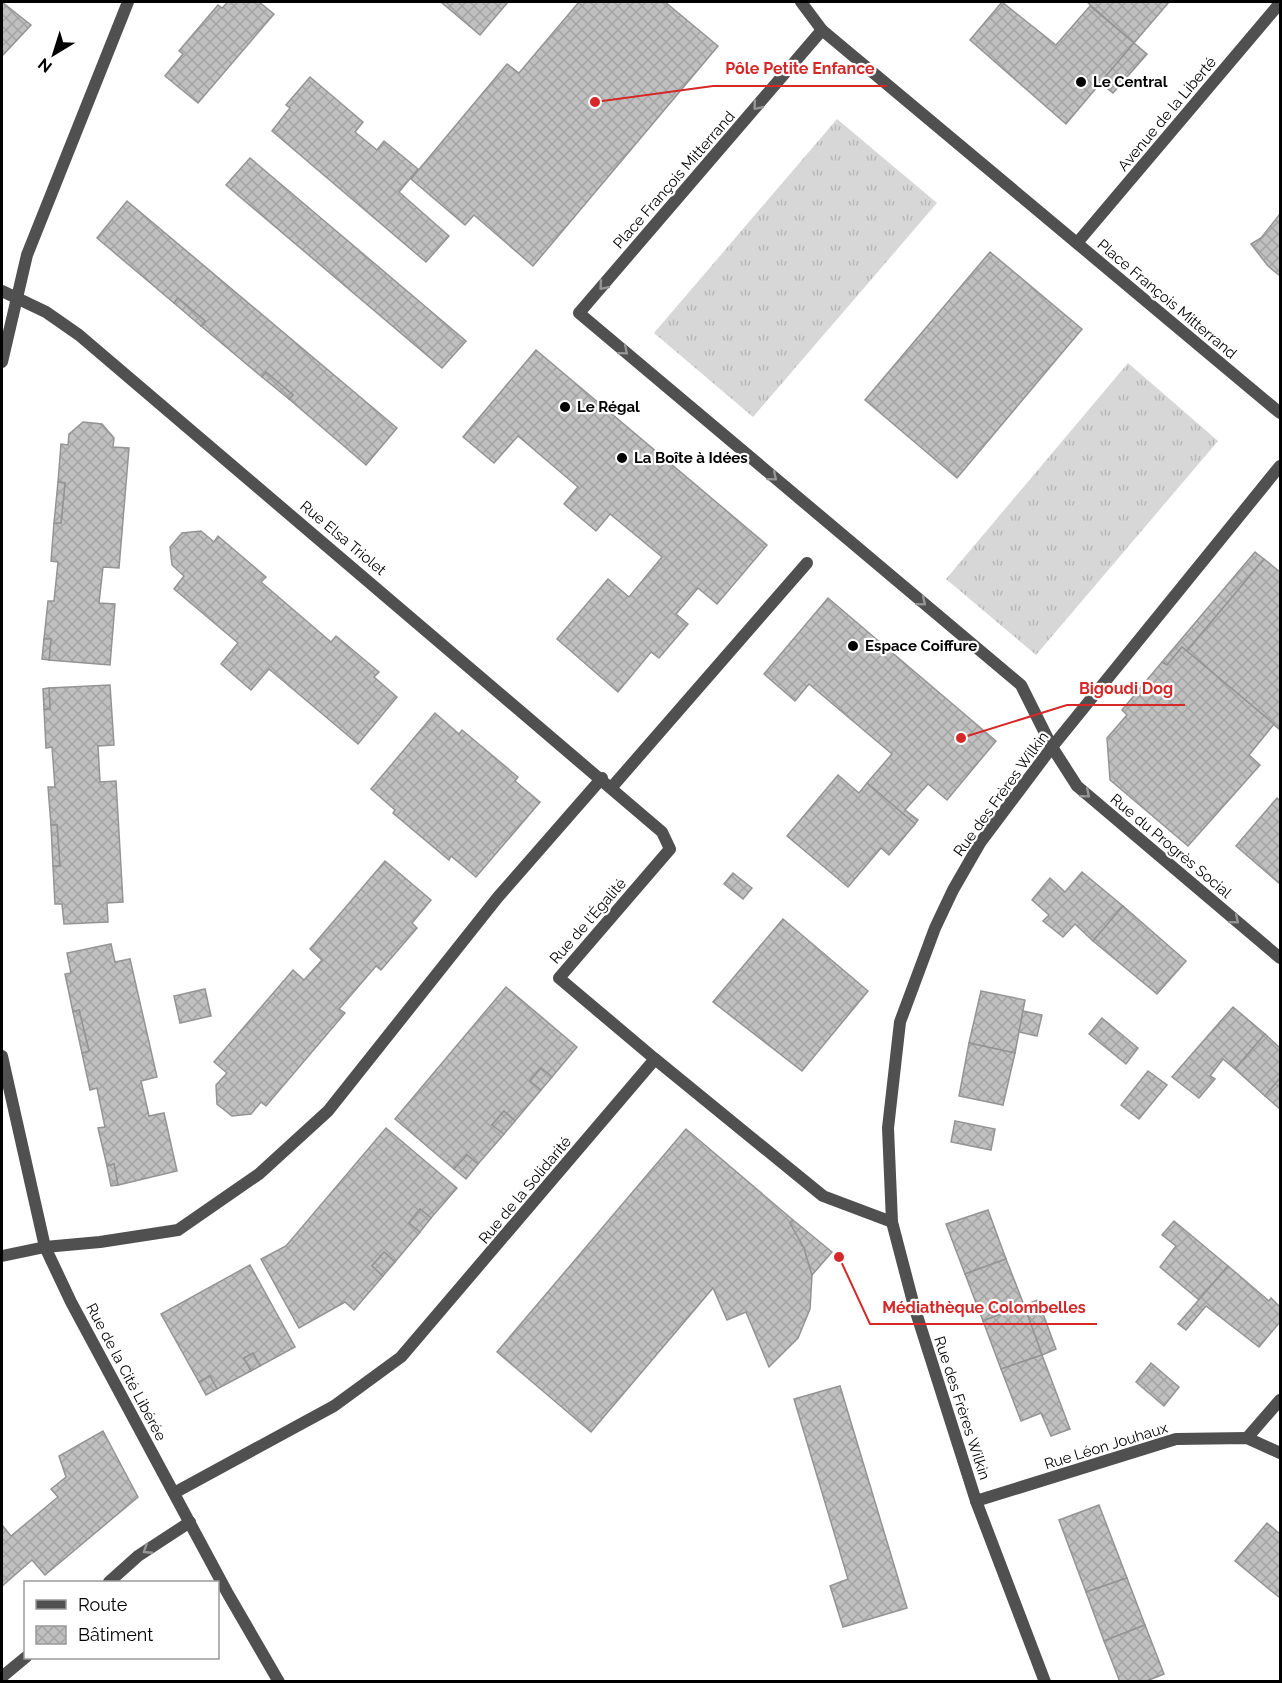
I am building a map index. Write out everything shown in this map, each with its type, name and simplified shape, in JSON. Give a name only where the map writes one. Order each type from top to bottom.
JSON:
[{"type":"street","points":[[2,362],[15,296],[46,206],[128,2]]},
{"type":"street","points":[[801,2],[822,30]]},
{"type":"street","name":"Avenue de la Liberté","points":[[1077,243],[1281,3]]},
{"type":"street","name":"Place François Mitterrand","points":[[1052,747],[1021,686],[579,313],[822,30],[1281,413]]},
{"type":"street","name":"Rue Elsa Triolet","points":[[2,291],[46,312],[80,335],[643,814]]},
{"type":"street","name":"Rue des Frères Wilkin","points":[[1045,1682],[976,1501],[914,1306],[891,1222],[888,1128],[900,1022],[929,942],[953,890],[981,843],[1052,747],[1281,466]]},
{"type":"street","points":[[612,788],[807,563]]},
{"type":"street","name":"Rue du Progrès Social","points":[[1052,747],[1077,786],[1281,958]]},
{"type":"street","points":[[2,1256],[45,1246],[100,1242],[178,1230],[259,1174],[328,1111],[483,915],[602,778]]},
{"type":"street","name":"Rue de l'Égalité","points":[[643,814],[662,832],[670,849],[559,978],[655,1059]]},
{"type":"street","name":"Rue de la Cité Libérée","points":[[2,1056],[45,1246],[71,1302],[279,1682]]},
{"type":"street","points":[[655,1059],[823,1196],[891,1222]]},
{"type":"street","name":"Rue de la Solidarité","points":[[174,1493],[334,1406],[401,1357],[655,1059]]},
{"type":"street","points":[[1247,1438],[1281,1400]]},
{"type":"street","name":"Rue Léon Jouhaux","points":[[976,1501],[1176,1439],[1247,1438],[1281,1453]]},
{"type":"street","points":[[110,1581],[138,1556],[190,1522]]},
{"type":"street","points":[[2,1677],[24,1659]]},
{"type":"green space","points":[[837,119],[937,203],[753,417],[654,333]]},
{"type":"green space","points":[[1128,363],[1218,441],[1036,655],[946,579]]},
{"type":"building","points":[[2,2],[31,25],[2,56]]},
{"type":"building","points":[[228,2],[259,2],[274,14],[198,103],[165,76],[183,54],[179,51],[218,5],[222,8]]},
{"type":"building","points":[[441,2],[508,2],[480,35]]},
{"type":"building","points":[[579,2],[665,2],[718,46],[533,266],[474,215],[465,225],[411,179],[507,64],[519,73]]},
{"type":"building","points":[[1002,2],[1056,45],[1090,6],[1134,43],[1066,124],[970,40]]},
{"type":"building","points":[[1087,2],[1169,2],[1134,43]]},
{"type":"building","points":[[1134,43],[1147,54],[1113,93],[1100,83]]},
{"type":"building","points":[[310,77],[363,122],[355,132],[377,150],[384,141],[418,169],[399,192],[449,236],[426,262],[272,131],[290,108],[286,105]]},
{"type":"building","points":[[250,158],[466,341],[442,368],[226,185]]},
{"type":"building","points":[[127,201],[397,428],[366,465],[289,399],[293,395],[266,372],[262,377],[201,326],[205,321],[178,298],[174,303],[97,238]]},
{"type":"building","points":[[1280,214],[1280,276],[1268,266],[1251,244],[1261,238]]},
{"type":"building","points":[[990,252],[1082,329],[957,478],[865,400]]},
{"type":"building","points":[[178,298],[205,321],[201,326],[174,303]]},
{"type":"building","points":[[536,350],[767,545],[717,604],[698,588],[676,614],[688,624],[659,658],[651,652],[618,692],[557,639],[608,579],[629,597],[662,557],[610,514],[596,531],[564,504],[578,487],[518,436],[494,463],[463,437]]},
{"type":"building","points":[[266,372],[293,395],[289,399],[262,377]]},
{"type":"building","points":[[83,422],[102,424],[114,438],[113,447],[129,448],[119,568],[103,567],[99,603],[115,604],[110,665],[49,660],[51,639],[44,639],[48,601],[54,601],[58,562],[51,561],[54,523],[61,523],[65,483],[58,482],[61,444],[68,445],[69,434]]},
{"type":"building","points":[[58,482],[65,483],[61,523],[54,523]]},
{"type":"building","points":[[201,531],[214,542],[218,536],[266,577],[261,582],[331,642],[336,636],[379,672],[374,677],[397,697],[358,744],[269,669],[251,690],[221,664],[238,643],[174,589],[184,576],[172,565],[170,547],[182,533]]},
{"type":"building","points":[[1255,552],[1264,559],[1187,651],[1182,647],[1167,665],[1162,662]]},
{"type":"building","points":[[1264,559],[1280,572],[1280,730],[1187,651]]},
{"type":"building","points":[[828,598],[996,741],[947,800],[928,784],[905,810],[918,820],[915,824],[867,783],[892,754],[809,684],[795,701],[764,674]]},
{"type":"building","points":[[44,639],[51,639],[49,660],[42,659]]},
{"type":"building","points":[[1182,647],[1274,724],[1249,755],[1260,765],[1188,846],[1110,780],[1107,738],[1127,715],[1122,710],[1162,662],[1167,665]]},
{"type":"building","points":[[110,685],[114,745],[98,746],[100,782],[116,781],[123,902],[107,903],[108,922],[64,924],[62,904],[55,904],[53,866],[60,866],[57,825],[51,825],[48,787],[55,787],[52,747],[46,748],[44,709],[50,709],[49,688]]},
{"type":"building","points":[[49,688],[50,709],[44,709],[43,689]]},
{"type":"building","points":[[435,713],[459,734],[462,730],[518,777],[515,781],[540,802],[476,877],[451,856],[449,860],[393,813],[395,810],[371,789]]},
{"type":"building","points":[[838,775],[859,793],[867,783],[915,824],[889,855],[881,848],[848,887],[787,836]]},
{"type":"building","points":[[1277,798],[1280,801],[1280,884],[1236,846]]},
{"type":"building","points":[[51,825],[57,825],[60,866],[53,866]]},
{"type":"building","points":[[385,861],[431,900],[412,923],[417,928],[381,970],[376,966],[339,1009],[345,1013],[266,1106],[261,1102],[251,1114],[232,1116],[217,1104],[216,1085],[227,1073],[214,1062],[293,970],[304,980],[322,960],[310,949]]},
{"type":"building","points":[[1082,872],[1123,906],[1093,941],[1075,924],[1063,937],[1043,921],[1049,915],[1032,900],[1050,878],[1065,892]]},
{"type":"building","points":[[733,873],[752,888],[743,899],[724,884]]},
{"type":"building","points":[[1123,906],[1186,961],[1157,994],[1093,941]]},
{"type":"building","points":[[783,919],[868,991],[802,1071],[713,1002]]},
{"type":"building","points":[[111,944],[115,962],[130,959],[157,1077],[141,1081],[149,1116],[164,1113],[177,1171],[118,1185],[114,1164],[107,1166],[98,1128],[105,1127],[97,1088],[90,1090],[82,1053],[89,1051],[79,1010],[73,1012],[65,974],[71,973],[67,953]]},
{"type":"building","points":[[506,987],[577,1047],[552,1077],[541,1068],[530,1081],[541,1090],[515,1121],[504,1111],[492,1125],[504,1134],[478,1164],[467,1155],[454,1169],[395,1119]]},
{"type":"building","points":[[205,989],[211,1016],[180,1023],[174,996]]},
{"type":"building","points":[[981,991],[1025,1000],[1015,1053],[969,1043]]},
{"type":"building","points":[[1233,1007],[1265,1034],[1235,1069],[1223,1059],[1210,1076],[1215,1079],[1199,1098],[1172,1077]]},
{"type":"building","points":[[79,1010],[89,1051],[82,1053],[73,1012]]},
{"type":"building","points":[[1023,1011],[1042,1015],[1037,1036],[1019,1032]]},
{"type":"building","points":[[1102,1018],[1138,1048],[1126,1064],[1089,1034]]},
{"type":"building","points":[[1265,1034],[1280,1048],[1280,1078],[1265,1096],[1235,1069]]},
{"type":"building","points":[[969,1043],[1015,1053],[1003,1105],[959,1096]]},
{"type":"building","points":[[541,1068],[552,1077],[541,1090],[530,1081]]},
{"type":"building","points":[[1148,1071],[1167,1085],[1139,1119],[1121,1105]]},
{"type":"building","points":[[1280,1078],[1280,1109],[1265,1096]]},
{"type":"building","points":[[504,1111],[515,1121],[504,1134],[492,1125]]},
{"type":"building","points":[[955,1121],[995,1129],[991,1150],[951,1142]]},
{"type":"building","points":[[386,1128],[457,1188],[431,1218],[420,1209],[409,1223],[420,1232],[395,1262],[384,1252],[372,1266],[383,1276],[354,1310],[345,1302],[299,1328],[261,1259],[286,1246]]},
{"type":"building","points":[[686,1129],[793,1220],[790,1223],[804,1248],[812,1275],[810,1309],[798,1338],[769,1367],[746,1312],[727,1320],[713,1288],[591,1432],[497,1352]]},
{"type":"building","points":[[467,1155],[478,1164],[466,1179],[454,1169]]},
{"type":"building","points":[[114,1164],[118,1185],[111,1186],[107,1166]]},
{"type":"building","points":[[420,1209],[431,1218],[420,1232],[409,1223]]},
{"type":"building","points":[[988,1210],[1006,1259],[965,1274],[946,1224]]},
{"type":"building","points":[[793,1220],[832,1252],[812,1275],[804,1248],[790,1223]]},
{"type":"building","points":[[1174,1221],[1228,1266],[1199,1300],[1160,1267],[1176,1246],[1162,1235]]},
{"type":"building","points":[[384,1252],[395,1262],[383,1276],[372,1266]]},
{"type":"building","points":[[1006,1259],[1024,1305],[983,1321],[965,1274]]},
{"type":"building","points":[[250,1265],[295,1347],[260,1366],[253,1353],[244,1358],[251,1371],[217,1389],[210,1376],[199,1382],[161,1314]]},
{"type":"building","points":[[1228,1266],[1269,1301],[1271,1298],[1280,1307],[1280,1322],[1259,1347],[1206,1306],[1186,1330],[1178,1324]]},
{"type":"building","points":[[1038,1300],[1056,1349],[1042,1355],[1024,1305]]},
{"type":"building","points":[[1024,1305],[1042,1355],[1001,1369],[983,1321]]},
{"type":"building","points":[[253,1353],[260,1366],[251,1371],[244,1358]]},
{"type":"building","points":[[1042,1355],[1070,1429],[1051,1436],[1041,1413],[1021,1421],[1001,1369]]},
{"type":"building","points":[[1151,1363],[1179,1387],[1164,1406],[1136,1382]]},
{"type":"building","points":[[210,1376],[217,1389],[206,1395],[199,1382]]},
{"type":"building","points":[[840,1386],[907,1608],[843,1627],[830,1586],[848,1579],[794,1399]]},
{"type":"building","points":[[103,1431],[138,1497],[45,1575],[32,1560],[2,1586],[2,1525],[11,1536],[58,1497],[51,1489],[66,1477],[59,1456]]},
{"type":"building","points":[[1099,1505],[1127,1578],[1086,1592],[1059,1520]]},
{"type":"building","points":[[1267,1523],[1280,1534],[1280,1598],[1235,1561]]},
{"type":"building","points":[[1127,1578],[1145,1625],[1104,1641],[1086,1592]]},
{"type":"building","points":[[1145,1625],[1164,1674],[1144,1682],[1120,1682],[1104,1641]]},
{"type":"place","name":"Le Central","points":[[1081,82]]},
{"type":"place","name":"Pôle Petite Enfance","points":[[595,102]]},
{"type":"place","name":"Le Régal","points":[[565,407]]},
{"type":"place","name":"La Boîte à Idées","points":[[622,458]]},
{"type":"place","name":"Espace Coiffure","points":[[853,646]]},
{"type":"place","name":"Bigoudi Dog","points":[[961,738]]},
{"type":"place","name":"Médiathèque Colombelles","points":[[839,1257]]}]
